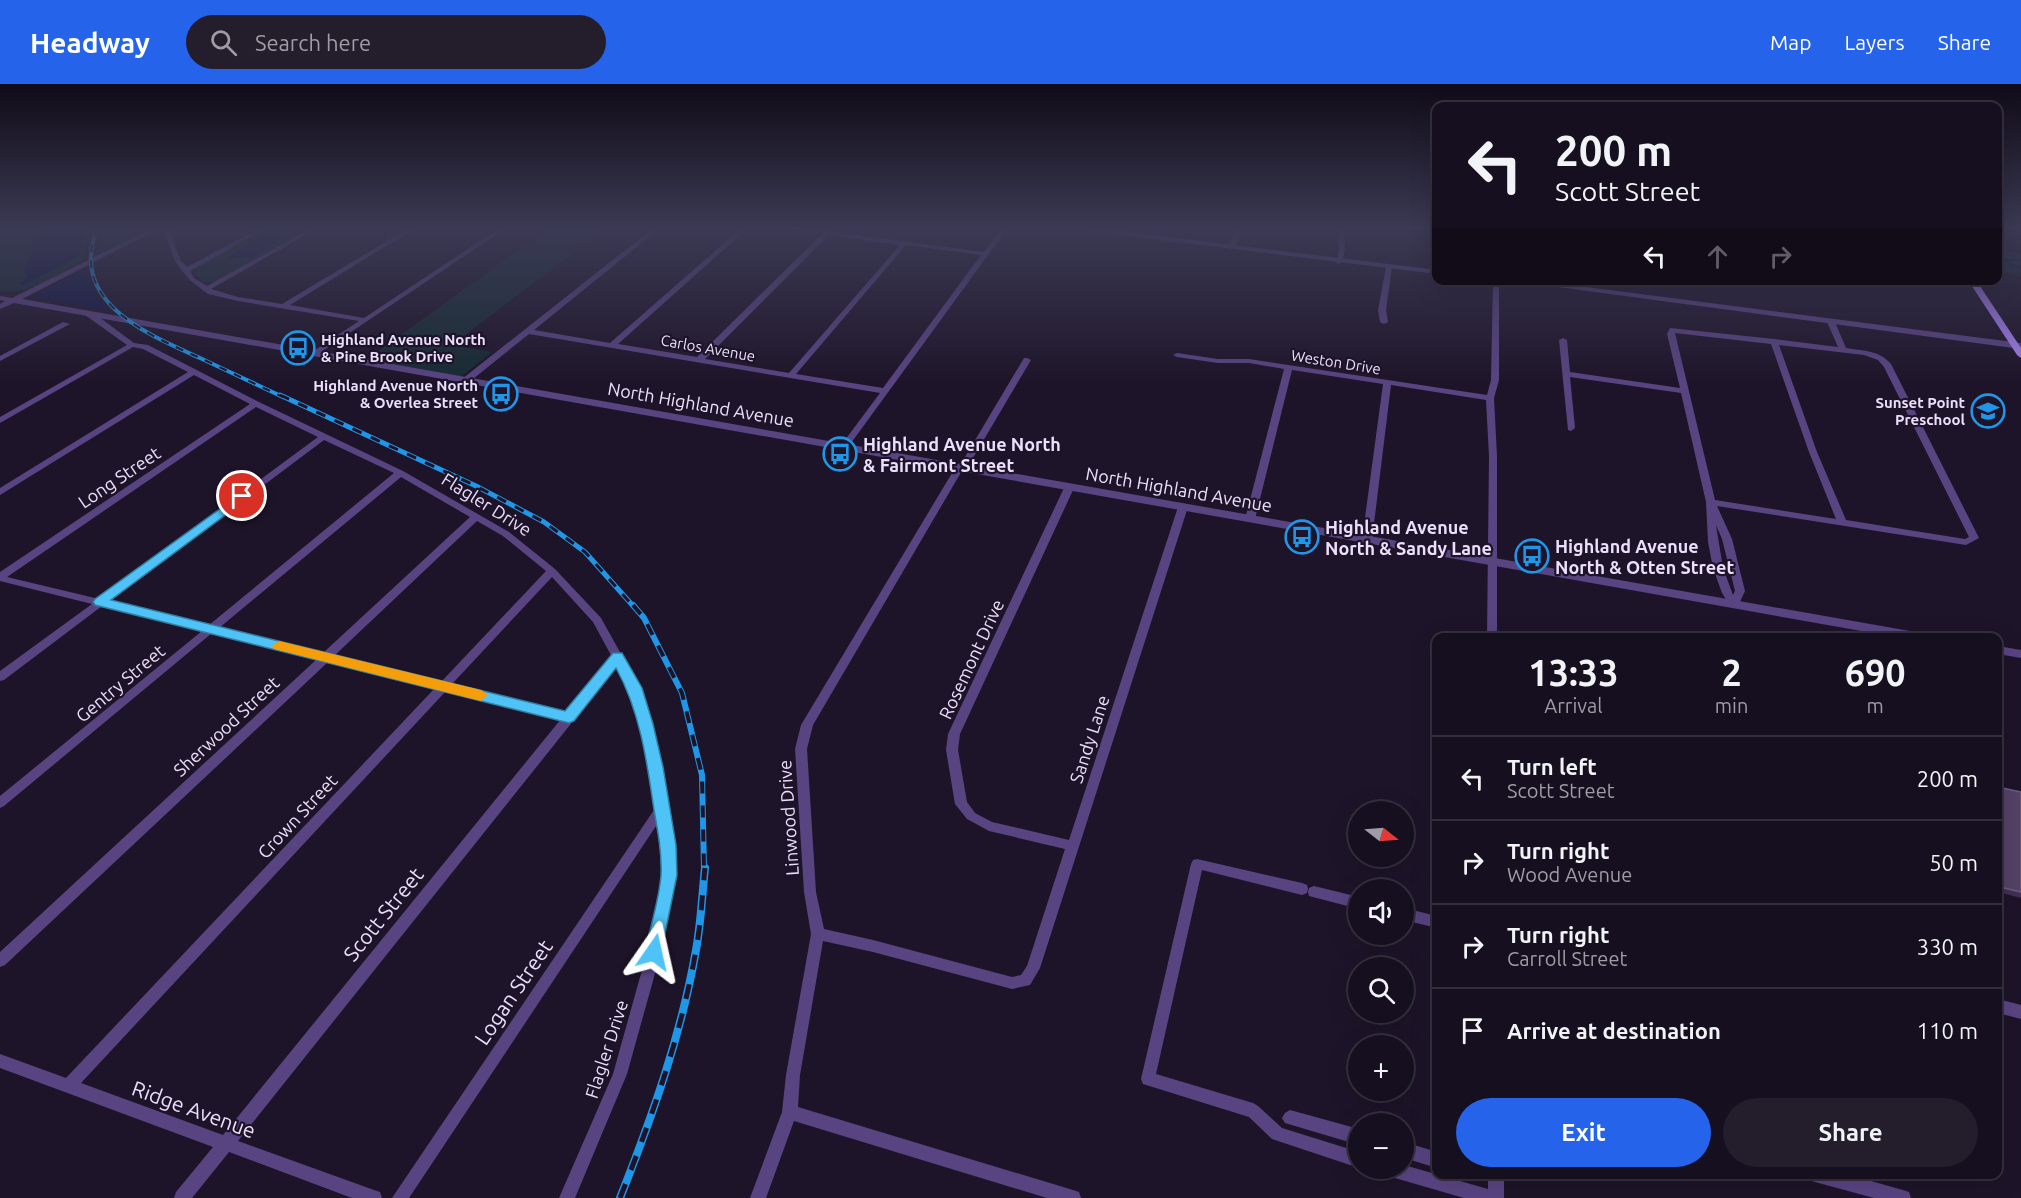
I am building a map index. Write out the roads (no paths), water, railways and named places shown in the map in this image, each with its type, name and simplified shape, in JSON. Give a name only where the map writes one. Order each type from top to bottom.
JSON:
[{"type":"main road","points":[[1975,285],[2018,346],[2021,354]]},
{"type":"street","points":[[0,307],[51,281]]},
{"type":"street","points":[[195,281],[206,289],[228,297],[365,320]]},
{"type":"street","points":[[206,289],[220,281]]},
{"type":"street","points":[[284,306],[325,281]]},
{"type":"street","points":[[315,354],[424,281]]},
{"type":"street","points":[[465,381],[590,281]]},
{"type":"street","points":[[611,346],[685,281]]},
{"type":"street","points":[[699,360],[778,281]]},
{"type":"street","points":[[790,376],[872,281]]},
{"type":"street","points":[[843,448],[966,281]]},
{"type":"street","points":[[1384,322],[1382,310],[1387,281]]},
{"type":"street","points":[[1492,633],[1493,456],[1490,398],[1495,380],[1496,285]]},
{"type":"street","points":[[1548,285],[2018,346]]},
{"type":"street","name":"North Highland Avenue","points":[[0,298],[1899,633]]},
{"type":"street","name":"Flagler Drive","points":[[88,313],[132,345],[145,347],[256,404],[400,473],[506,534],[552,571],[597,620],[618,657],[634,688],[645,724],[668,845],[669,875],[654,952],[620,1074],[567,1198]]},
{"type":"street","points":[[1831,322],[1843,350]]},
{"type":"street","points":[[0,359],[66,324]]},
{"type":"street","points":[[1711,502],[1959,541],[1972,541],[1973,534],[1888,366],[1881,358],[1843,350],[1673,330],[1671,334],[1711,502],[1727,539],[1740,591],[1734,604]]},
{"type":"street","name":"Carlos Avenue","points":[[526,331],[885,391]]},
{"type":"street","points":[[1563,340],[1571,428]]},
{"type":"street","points":[[1774,341],[1813,452],[1842,523]]},
{"type":"street","points":[[0,420],[132,345]]},
{"type":"street","name":"Weston Drive","points":[[1177,355],[1218,361],[1249,362],[1490,398]]},
{"type":"street","name":"Linwood Drive","points":[[758,1198],[789,1112],[793,1075],[818,934],[810,892],[801,749],[807,725],[959,468],[969,458],[1027,360]]},
{"type":"street","points":[[1250,519],[1288,369]]},
{"type":"street","points":[[0,492],[193,372]]},
{"type":"street","points":[[1566,374],[1684,391]]},
{"type":"street","points":[[1367,540],[1387,383]]},
{"type":"street","name":"Long Street","points":[[0,578],[256,404]]},
{"type":"street","points":[[0,677],[323,436]]},
{"type":"street","name":"Gentry Street","points":[[0,803],[400,473]]},
{"type":"street","name":"Rosemont Drive","points":[[1068,488],[954,734],[952,750],[962,804],[971,816],[989,826],[1073,846]]},
{"type":"street","points":[[1711,502],[1711,535],[1724,588],[1734,604]]},
{"type":"street","name":"Sandy Lane","points":[[818,934],[873,946],[1012,983],[1025,981],[1033,968],[1183,507]]},
{"type":"street","name":"Sherwood Street","points":[[0,961],[476,517]]},
{"type":"street","name":"Crown Street","points":[[68,1086],[552,571]]},
{"type":"street","points":[[0,578],[569,717]]},
{"type":"street","points":[[2002,651],[2021,654]]},
{"type":"street","name":"Scott Street","points":[[182,1198],[618,657]]},
{"type":"street","name":"Logan Street","points":[[400,1198],[661,809]]},
{"type":"street","points":[[1348,900],[1197,864],[1148,1079],[1253,1111],[1277,1134],[1348,1157]]},
{"type":"street","points":[[1414,916],[1432,921]]},
{"type":"street","points":[[2002,1007],[2021,1012]]},
{"type":"street","name":"Ridge Avenue","points":[[0,1061],[374,1198]]},
{"type":"street","points":[[789,1112],[1073,1198]]},
{"type":"street","points":[[1290,1118],[1348,1134]]},
{"type":"street","points":[[1414,1153],[1432,1158]]},
{"type":"street","points":[[1414,1175],[1494,1198],[1496,1179]]},
{"type":"street","points":[[1833,1179],[1903,1198]]},
{"type":"railway","points":[[95,281],[103,296],[136,326],[283,397]]},
{"type":"railway","points":[[280,395],[476,486],[544,522],[585,552],[634,607]]},
{"type":"railway","points":[[633,605],[644,618],[682,693],[702,775],[704,869]]},
{"type":"railway","points":[[620,1198],[654,1107],[682,1014],[698,940],[705,868]]},
{"type":"place","name":"Highland Avenue North & Pine Brook Drive","points":[[298,348]]},
{"type":"place","name":"Highland Avenue North & Overlea Street","points":[[501,394]]},
{"type":"place","name":"Sunset Point Preschool","points":[[1988,411]]},
{"type":"place","name":"Highland Avenue North & Fairmont Street","points":[[840,454]]},
{"type":"place","name":"Highland Avenue North & Sandy Lane","points":[[1302,537]]},
{"type":"place","name":"Highland Avenue North & Otten Street","points":[[1532,556]]}]
